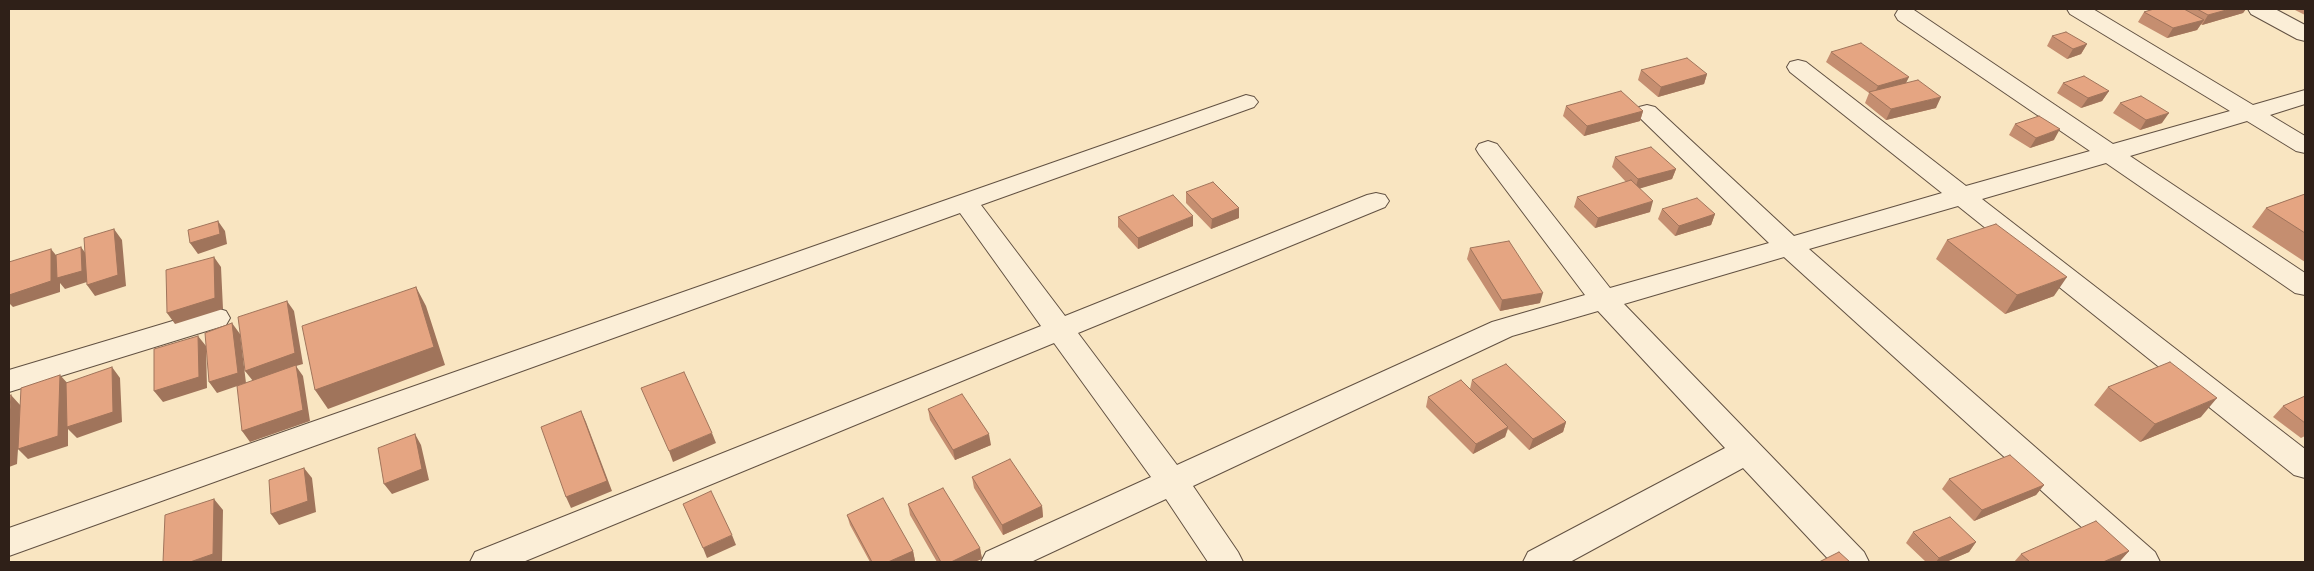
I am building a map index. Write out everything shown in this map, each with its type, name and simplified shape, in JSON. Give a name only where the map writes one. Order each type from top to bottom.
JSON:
[{"type":"street","points":[[2078,9],[2305,146]]},
{"type":"street","points":[[2258,9],[2305,34]]},
{"type":"street","points":[[1906,15],[2305,286]]},
{"type":"street","points":[[1798,67],[2305,466]]},
{"type":"street","points":[[998,562],[1502,329],[2305,97]]},
{"type":"street","points":[[9,542],[1246,102]]},
{"type":"street","points":[[1647,112],[1790,247],[2143,562]]},
{"type":"street","points":[[1488,149],[1604,300],[1852,562]]},
{"type":"street","points":[[487,562],[1376,201]]},
{"type":"street","points":[[965,202],[1172,482],[1226,562]]},
{"type":"street","points":[[9,381],[216,318]]},
{"type":"street","points":[[1540,562],[1747,451]]},
{"type":"building","points":[[2154,9],[2184,9],[2204,20],[2173,28],[2144,12]]},
{"type":"building","points":[[2197,9],[2230,9],[2208,15]]},
{"type":"building","points":[[2066,32],[2087,44],[2073,49],[2052,36]]},
{"type":"building","points":[[1861,43],[1909,77],[1878,86],[1831,52]]},
{"type":"building","points":[[1687,58],[1707,74],[1661,87],[1641,70]]},
{"type":"building","points":[[2084,76],[2109,91],[2088,98],[2063,83]]},
{"type":"building","points":[[1918,80],[1941,97],[1891,109],[1869,92]]},
{"type":"building","points":[[1621,91],[1643,111],[1587,126],[1566,106]]},
{"type":"building","points":[[2141,96],[2169,113],[2146,120],[2120,103]]},
{"type":"building","points":[[2039,116],[2060,129],[2036,138],[2015,124]]},
{"type":"building","points":[[1651,147],[1676,169],[1638,179],[1615,157]]},
{"type":"building","points":[[1631,180],[1653,201],[1598,218],[1577,197]]},
{"type":"building","points":[[1213,182],[1239,208],[1212,219],[1186,192]]},
{"type":"building","points":[[2305,194],[2305,233],[2266,208]]},
{"type":"building","points":[[1173,195],[1193,216],[1138,238],[1118,217]]},
{"type":"building","points":[[1697,198],[1715,214],[1679,226],[1662,209]]},
{"type":"building","points":[[218,221],[220,234],[190,243],[188,230]]},
{"type":"building","points":[[1996,224],[2067,277],[2017,295],[1947,240]]},
{"type":"building","points":[[114,229],[118,275],[87,285],[84,238]]},
{"type":"building","points":[[1509,241],[1543,293],[1502,300],[1470,248]]},
{"type":"building","points":[[81,247],[82,271],[57,278],[56,255]]},
{"type":"building","points":[[51,249],[51,281],[9,295],[9,262]]},
{"type":"building","points":[[214,257],[215,298],[167,313],[166,270]]},
{"type":"building","points":[[416,287],[434,347],[315,390],[302,326]]},
{"type":"building","points":[[287,301],[295,353],[245,371],[238,317]]},
{"type":"building","points":[[232,323],[238,373],[209,382],[205,333]]},
{"type":"building","points":[[198,336],[199,377],[154,391],[154,349]]},
{"type":"building","points":[[2170,362],[2217,398],[2155,424],[2108,387]]},
{"type":"building","points":[[1506,364],[1566,422],[1533,439],[1472,380]]},
{"type":"building","points":[[296,365],[303,410],[242,431],[237,386]]},
{"type":"building","points":[[112,367],[113,412],[67,427],[66,383]]},
{"type":"building","points":[[684,372],[712,433],[669,451],[641,388]]},
{"type":"building","points":[[60,375],[58,436],[18,449],[21,388]]},
{"type":"building","points":[[1461,380],[1508,427],[1476,444],[1428,397]]},
{"type":"building","points":[[962,394],[989,434],[953,450],[928,409]]},
{"type":"building","points":[[11,395],[9,424],[9,396]]},
{"type":"building","points":[[2305,396],[2305,423],[2283,406]]},
{"type":"building","points":[[581,411],[607,481],[566,497],[541,427]]},
{"type":"building","points":[[415,434],[422,469],[384,484],[378,448]]},
{"type":"building","points":[[2010,455],[2044,485],[1982,510],[1949,479]]},
{"type":"building","points":[[1010,459],[1042,506],[1002,525],[972,477]]},
{"type":"building","points":[[304,468],[308,501],[271,514],[269,480]]},
{"type":"building","points":[[943,488],[980,548],[951,562],[941,562],[908,504]]},
{"type":"building","points":[[711,491],[732,535],[703,548],[683,504]]},
{"type":"building","points":[[883,498],[913,551],[888,562],[872,562],[847,515]]},
{"type":"building","points":[[214,499],[213,554],[190,562],[163,562],[165,515]]},
{"type":"building","points":[[1950,517],[1976,542],[1939,558],[1913,532]]},
{"type":"building","points":[[2096,521],[2129,551],[2103,562],[2030,562],[2021,554]]},
{"type":"building","points":[[1839,552],[1850,562],[1819,562]]}]
